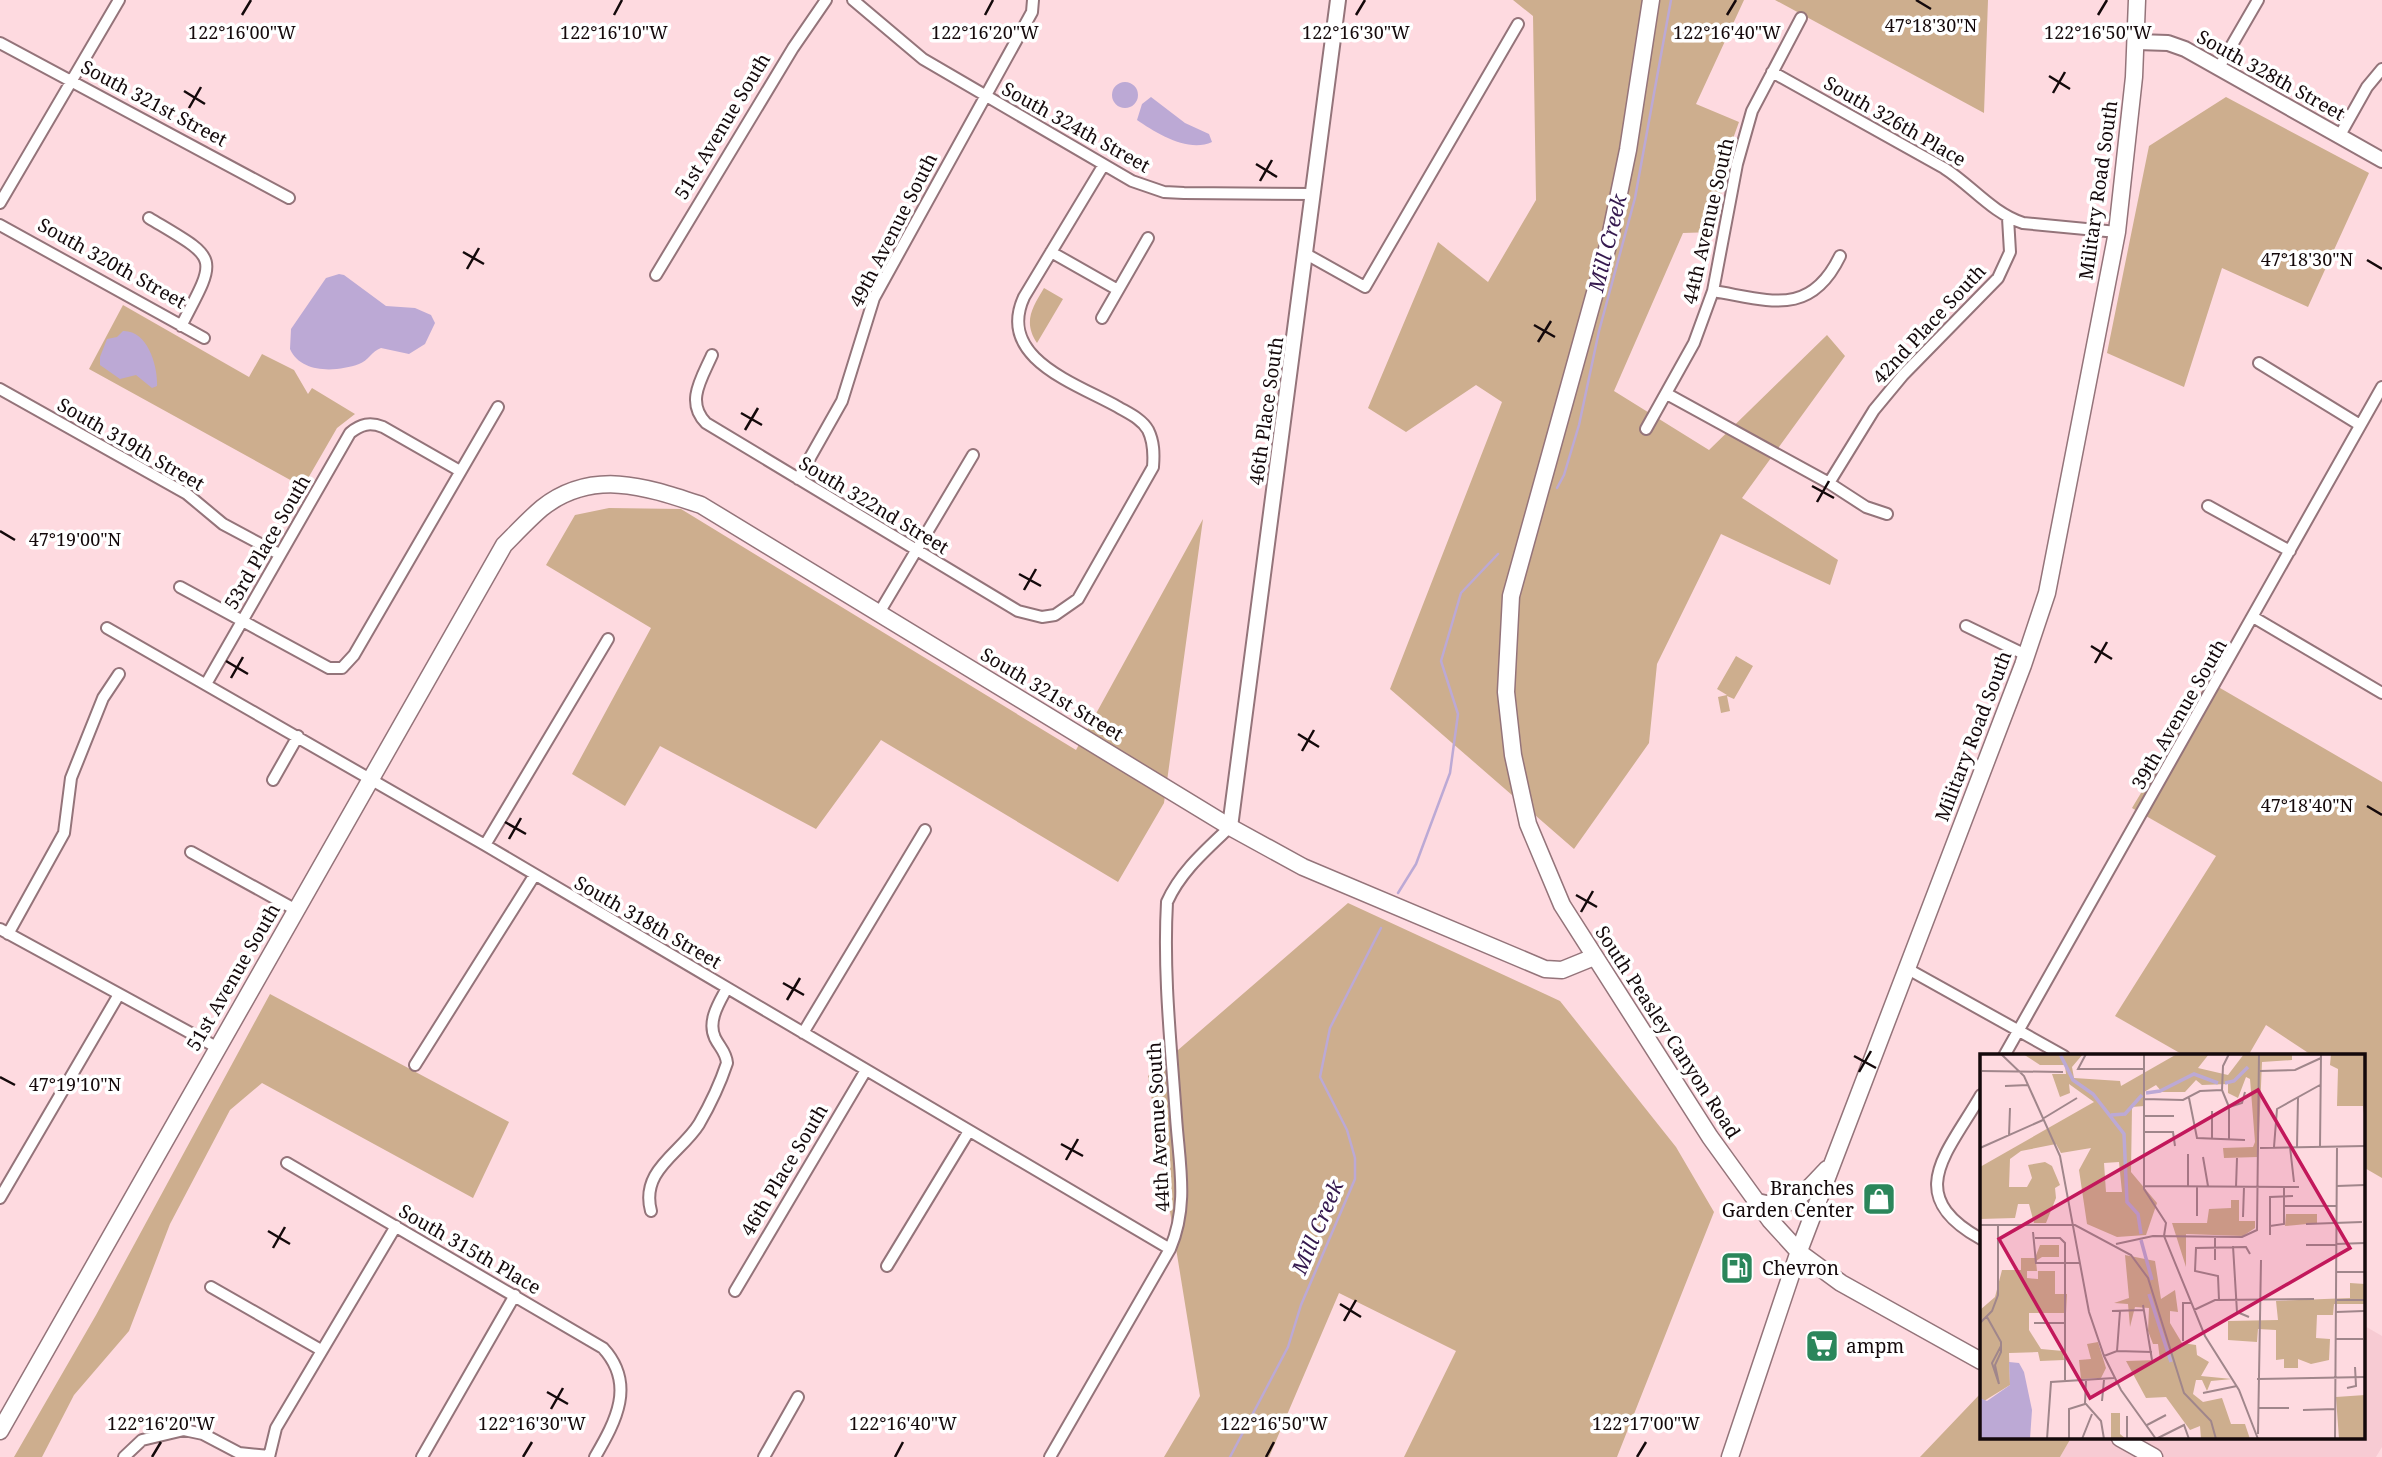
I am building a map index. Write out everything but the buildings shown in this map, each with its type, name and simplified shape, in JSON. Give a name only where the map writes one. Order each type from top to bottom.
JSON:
[{"type":"main road","name":"South Peasley Canyon Road","points":[[1651,0],[1628,150],[1609,243],[1555,443],[1517,567],[1508,632],[1506,692],[1513,755],[1528,824],[1562,905],[1710,1137],[1755,1201],[1799,1251]]},
{"type":"main road","name":"Military Road South","points":[[1730,1457],[1799,1251],[2026,656],[2047,593],[2117,233],[2137,42],[2137,0]]},
{"type":"main road","name":"South 321st Street","points":[[504,545],[543,507],[564,494],[589,486],[635,484],[701,505],[1230,827],[1303,867],[1545,969],[1562,970],[1594,957]]},
{"type":"main road","name":"51st Avenue South","points":[[0,1431],[504,545]]},
{"type":"main road","points":[[1755,1201],[1777,1206],[1795,1200],[1831,1165]]},
{"type":"main road","points":[[1799,1251],[1870,1301],[1980,1360]]},
{"type":"main road","points":[[2124,1440],[2154,1457]]},
{"type":"street","points":[[0,203],[119,0]]},
{"type":"street","name":"51st Avenue South","points":[[656,275],[793,48],[826,0]]},
{"type":"street","name":"South 324th Street","points":[[853,0],[923,59],[1132,181],[1164,192],[1314,194]]},
{"type":"street","name":"46th Place South","points":[[1230,827],[1338,0]]},
{"type":"street","points":[[2218,69],[2258,0]]},
{"type":"street","name":"49th Avenue South","points":[[798,479],[842,401],[874,298],[1033,2]]},
{"type":"street","name":"44th Avenue South","points":[[1646,429],[1694,343],[1713,291],[1737,164],[1752,111],[1801,18]]},
{"type":"street","points":[[1306,254],[1365,288],[1517,24]]},
{"type":"street","name":"South 328th Street","points":[[2137,42],[2168,43],[2185,49],[2382,160]]},
{"type":"street","name":"South 321st Street","points":[[0,43],[289,198]]},
{"type":"street","points":[[2340,135],[2367,87],[2382,69]]},
{"type":"street","name":"South 326th Place","points":[[1772,72],[1970,184],[1990,205],[2008,218],[2023,223],[2117,233]]},
{"type":"street","points":[[1103,166],[1051,251],[1118,290]]},
{"type":"street","points":[[149,218],[203,252],[208,264],[204,282],[181,326]]},
{"type":"street","name":"42nd Place South","points":[[1829,483],[1874,410],[1902,375],[1997,278],[2010,252],[2008,218]]},
{"type":"street","name":"South 320th Street","points":[[0,225],[204,338]]},
{"type":"street","points":[[1102,318],[1148,238]]},
{"type":"street","name":"South 322nd Street","points":[[712,355],[695,397],[695,408],[706,423],[915,552],[1018,611],[1042,617],[1055,615],[1078,599],[1153,467],[1153,444],[1143,423],[1044,366],[1028,353],[1019,339],[1017,312],[1051,251]]},
{"type":"street","points":[[1713,291],[1786,302],[1798,300],[1809,294],[1840,256]]},
{"type":"street","points":[[2259,363],[2360,425]]},
{"type":"street","name":"39th Avenue South","points":[[2005,1054],[2382,387]]},
{"type":"street","name":"South 319th Street","points":[[0,388],[187,494],[223,524],[279,554]]},
{"type":"street","points":[[1667,394],[1829,483],[1866,507],[1886,514]]},
{"type":"street","points":[[180,587],[330,668],[342,668],[354,655],[498,407]]},
{"type":"street","name":"53rd Place South","points":[[206,684],[350,433],[366,424],[383,427],[460,471]]},
{"type":"street","points":[[879,614],[973,455]]},
{"type":"street","points":[[2208,506],[2290,551]]},
{"type":"street","points":[[2253,617],[2382,693]]},
{"type":"street","points":[[1966,626],[2026,656]]},
{"type":"street","name":"South 318th Street","points":[[107,628],[485,845],[1170,1249]]},
{"type":"street","points":[[485,845],[608,639]]},
{"type":"street","points":[[119,674],[103,698],[71,778],[64,833],[4,931],[118,996],[218,1048]]},
{"type":"street","points":[[273,780],[298,736]]},
{"type":"street","name":"44th Avenue South","points":[[1050,1457],[1170,1249],[1180,1226],[1182,1201],[1168,992],[1167,902],[1175,885],[1190,866],[1230,827]]},
{"type":"street","points":[[803,1033],[925,831]]},
{"type":"street","points":[[191,852],[296,910]]},
{"type":"street","points":[[415,1065],[534,876]]},
{"type":"street","points":[[1906,968],[2060,1054]]},
{"type":"street","points":[[651,1211],[649,1188],[668,1157],[699,1124],[727,1063],[726,1053],[714,1036],[712,1022],[727,988]]},
{"type":"street","points":[[0,1198],[118,996]]},
{"type":"street","name":"46th Place South","points":[[735,1291],[866,1070]]},
{"type":"street","points":[[1980,1097],[1942,1163],[1937,1178],[1938,1200],[1947,1216],[1980,1238]]},
{"type":"street","points":[[887,1266],[969,1131]]},
{"type":"street","name":"South 315th Place","points":[[287,1163],[603,1348],[621,1379],[620,1409],[595,1457]]},
{"type":"street","points":[[124,1457],[142,1440],[184,1430],[203,1434],[239,1453],[269,1457],[272,1436],[396,1226]]},
{"type":"street","points":[[211,1287],[321,1350]]},
{"type":"street","points":[[422,1457],[515,1295]]},
{"type":"street","points":[[764,1457],[798,1397]]},
{"type":"shaded area","points":[[1513,0],[1744,0],[1696,104],[1739,122],[1730,147],[1714,232],[1683,233],[1614,391],[1709,450],[1827,335],[1845,356],[1742,498],[1838,560],[1830,585],[1721,534],[1657,664],[1649,743],[1574,849],[1390,689],[1502,402],[1476,385],[1406,432],[1368,408],[1438,242],[1488,282],[1536,200],[1533,16]]},
{"type":"shaded area","points":[[1775,0],[1988,0],[1984,113]]},
{"type":"shaded area","points":[[1125,82],[1134,86],[1138,95],[1134,104],[1125,108],[1116,104],[1112,95],[1116,86]]},
{"type":"shaded area","points":[[1151,97],[1185,123],[1209,134],[1212,142],[1203,145],[1183,143],[1163,136],[1137,120],[1142,104]]},
{"type":"shaded area","points":[[2226,97],[2369,173],[2308,307],[2222,268],[2184,387],[2107,353],[2149,146]]},
{"type":"shaded area","points":[[339,274],[386,306],[415,308],[431,315],[435,323],[425,344],[409,354],[381,348],[362,363],[340,369],[320,369],[302,363],[290,349],[291,329],[326,278]]},
{"type":"shaded area","points":[[1044,288],[1063,299],[1037,343],[1030,322],[1033,309]]},
{"type":"shaded area","points":[[123,305],[249,377],[262,354],[294,370],[308,394],[312,388],[355,414],[337,428],[303,487],[89,369]]},
{"type":"shaded area","points":[[123,331],[132,332],[139,337],[150,351],[156,369],[157,386],[152,388],[136,375],[120,379],[100,365],[107,339],[117,337]]},
{"type":"shaded area","points":[[609,508],[681,509],[1076,750],[1203,519],[1164,803],[1118,882],[881,740],[816,829],[660,746],[625,806],[572,774],[651,628],[546,565],[575,515]]},
{"type":"shaded area","points":[[1736,656],[1753,666],[1734,699],[1727,696],[1730,711],[1721,713],[1718,697],[1727,695],[1717,689]]},
{"type":"shaded area","points":[[2208,681],[2382,782],[2382,1178],[2364,1168],[2364,1054],[2310,1054],[2266,1025],[2249,1054],[2182,1054],[2115,1016],[2216,856],[2132,808]]},
{"type":"shaded area","points":[[1348,903],[1560,1001],[1676,1147],[1714,1212],[1617,1457],[1404,1457],[1456,1351],[1339,1293],[1269,1457],[1164,1457],[1200,1396],[1148,1076]]},
{"type":"shaded area","points":[[270,994],[509,1122],[473,1198],[262,1083],[230,1110],[170,1224],[129,1331],[74,1395],[42,1457],[14,1457],[96,1315]]},
{"type":"shaded area","points":[[2364,1326],[2382,1336],[2382,1447],[2376,1457],[2060,1457],[2070,1440],[2364,1440]]},
{"type":"shaded area","points":[[1980,1394],[1980,1440],[2070,1440],[2060,1457],[1920,1457]]},
{"type":"waterway","name":"Mill Creek","points":[[1557,488],[1564,475],[1579,425],[1599,331],[1635,198],[1671,0]]},
{"type":"waterway","name":"Mill Creek","points":[[1398,893],[1416,864],[1450,773],[1458,714],[1441,661],[1461,593],[1498,554]]},
{"type":"waterway","name":"Mill Creek","points":[[1230,1457],[1288,1347],[1301,1305],[1355,1179],[1355,1158],[1347,1130],[1320,1077],[1330,1028],[1381,928]]},
{"type":"place","name":"Branches Garden Center","points":[[1879,1199]]},
{"type":"place","name":"Chevron","points":[[1737,1268]]},
{"type":"place","name":"ampm","points":[[1822,1346]]}]
